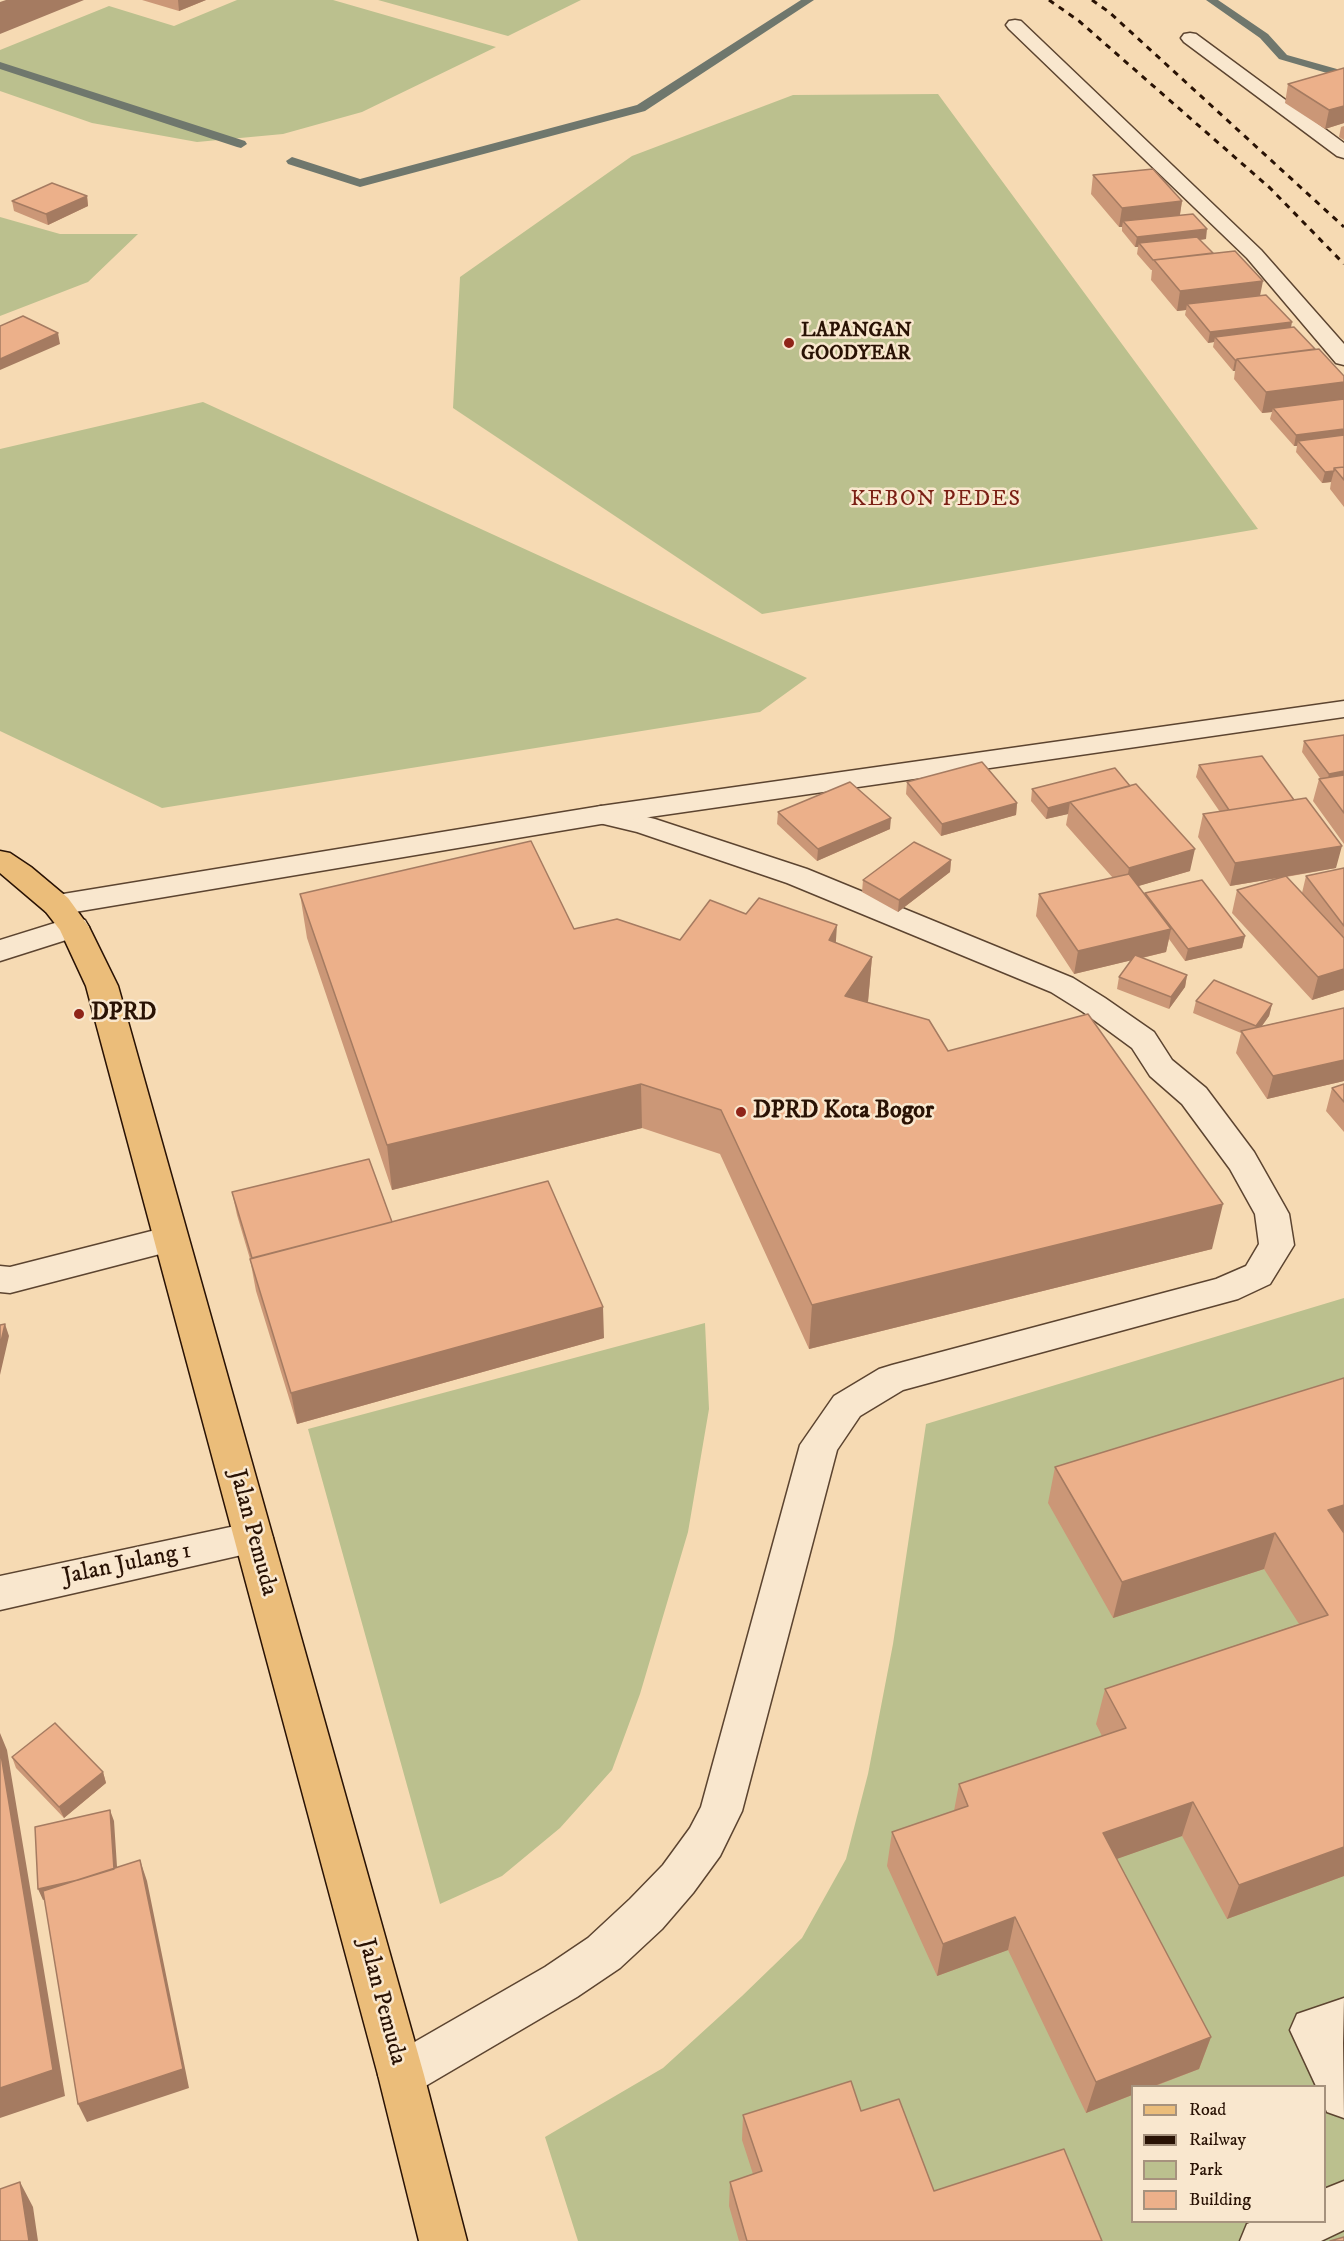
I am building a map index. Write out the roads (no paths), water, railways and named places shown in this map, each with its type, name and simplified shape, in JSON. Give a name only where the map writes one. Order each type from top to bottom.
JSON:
[{"type":"main road","name":"Jalan Pemuda","points":[[0,860],[21,874],[65,916],[102,986],[401,2075],[443,2241]]},
{"type":"street","points":[[1015,25],[1254,254],[1344,358]]},
{"type":"street","points":[[1190,38],[1344,152]]},
{"type":"street","points":[[0,951],[65,916],[601,815],[1344,709]]},
{"type":"street","points":[[401,2075],[561,1982],[604,1953],[678,1879],[705,1842],[721,1811],[819,1445],[847,1406],[892,1379],[1225,1290],[1258,1275],[1277,1245],[1272,1214],[1242,1161],[1194,1096],[1161,1068],[1143,1040],[1094,1005],[1032,972],[797,876],[645,825],[601,815]]},
{"type":"street","points":[[0,1279],[10,1280],[171,1239]]},
{"type":"street","name":"Jalan Julang 1","points":[[0,1593],[254,1538]]},
{"type":"street","points":[[1344,2020],[1313,2030],[1344,2095]]},
{"type":"street","points":[[1326,2213],[1344,2205]]},
{"type":"street","points":[[1264,2241],[1306,2223]]},
{"type":"waterway","points":[[292,161],[360,183],[641,108],[809,0]]},
{"type":"waterway","points":[[1211,0],[1264,36],[1283,57],[1344,75]]},
{"type":"waterway","points":[[0,65],[241,144]]},
{"type":"railway","points":[[1049,0],[1079,21],[1270,188],[1344,264]]},
{"type":"railway","points":[[1092,0],[1109,12],[1344,227]]},
{"type":"place","name":"LAPANGAN GOODYEAR","points":[[789,343]]},
{"type":"place","name":"DPRD","points":[[79,1014]]},
{"type":"place","name":"DPRD Kota Bogor","points":[[741,1112]]},
{"type":"district","name":"KEBON PEDES","points":[[936,500]]}]
